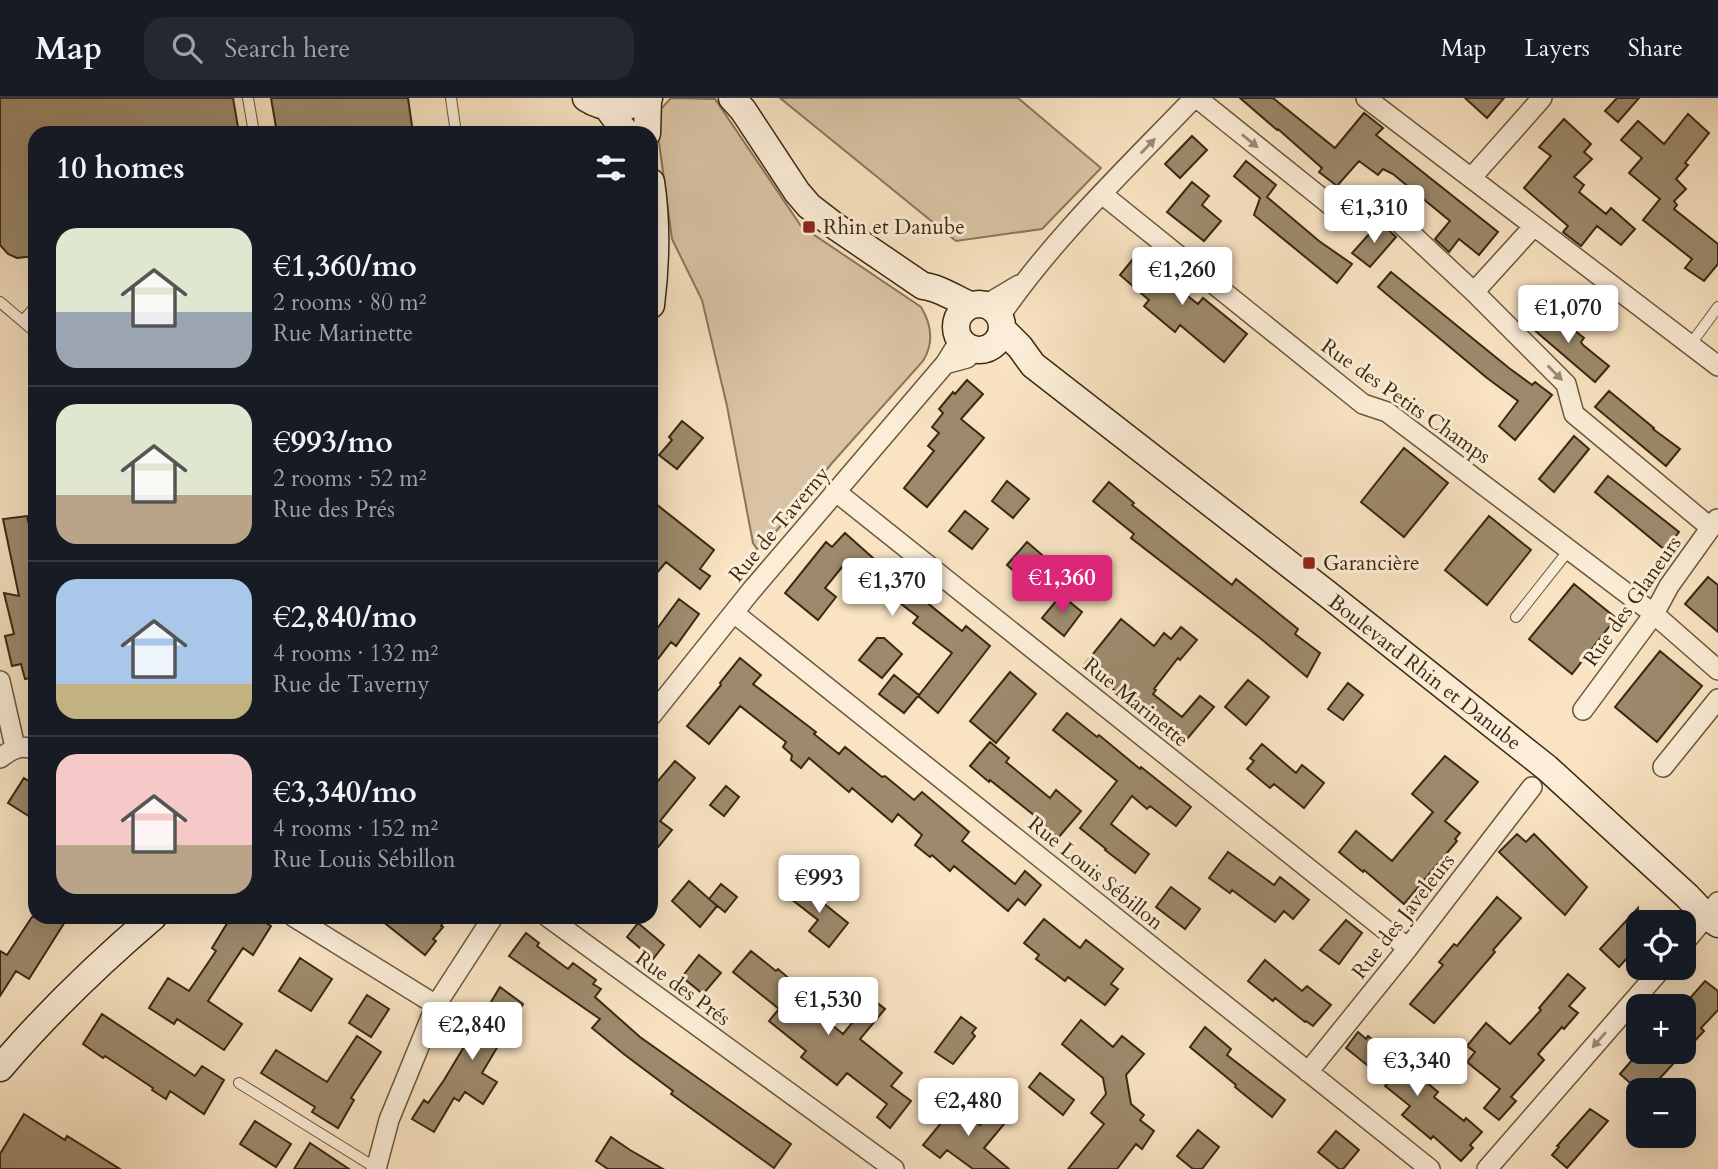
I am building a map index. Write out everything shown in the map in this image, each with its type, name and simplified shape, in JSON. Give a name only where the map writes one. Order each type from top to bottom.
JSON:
[{"type":"main road","points":[[596,102],[621,107],[635,105],[649,98],[647,126]]},
{"type":"main road","name":"Boulevard Rhin et Danube","points":[[732,98],[809,206],[923,286],[927,295],[980,327],[1010,359],[1033,365],[1547,768],[1680,890],[1714,914],[1718,942]]},
{"type":"main road","points":[[596,102],[619,126]]},
{"type":"main road","points":[[0,1068],[79,982],[145,924]]},
{"type":"street","points":[[980,327],[1102,194],[1196,98],[1339,212],[1353,205],[1377,204],[1390,214],[1474,292],[1566,384],[1574,414],[1714,523]]},
{"type":"street","points":[[1366,98],[1718,366]]},
{"type":"street","points":[[1472,177],[1542,98]]},
{"type":"street","name":"Rue des Petits Champs","points":[[1102,194],[1363,404],[1387,412],[1654,614],[1718,670]]},
{"type":"street","points":[[1474,292],[1534,226]]},
{"type":"street","name":"Rue de Taverny","points":[[658,707],[835,491],[980,327]]},
{"type":"street","name":"Rue Marinette","points":[[835,491],[1408,948]]},
{"type":"street","name":"Rue des Glaneurs","points":[[1583,709],[1654,614],[1669,586],[1714,523]]},
{"type":"street","name":"Rue Louis Sébillon","points":[[734,613],[1430,1169]]},
{"type":"street","points":[[0,681],[7,753],[28,749]]},
{"type":"street","points":[[1663,766],[1718,699]]},
{"type":"street","name":"Rue des Javeleurs","points":[[1308,1072],[1532,787]]},
{"type":"street","points":[[1696,931],[1714,914]]},
{"type":"street","points":[[305,924],[436,1006]]},
{"type":"street","points":[[376,1169],[390,1120],[436,1006],[489,924]]},
{"type":"street","name":"Rue des Prés","points":[[558,924],[894,1169]]},
{"type":"street","points":[[1487,1169],[1652,980]]},
{"type":"lane","points":[[248,98],[253,126]]},
{"type":"lane","points":[[451,98],[455,126]]},
{"type":"lane","points":[[0,302],[28,326]]},
{"type":"lane","points":[[1690,345],[1718,307]]},
{"type":"lane","points":[[23,321],[28,315]]},
{"type":"lane","points":[[1516,617],[1569,550]]},
{"type":"lane","points":[[239,1083],[376,1169]]},
{"type":"shaded area","points":[[671,98],[715,99],[801,226],[921,307],[928,321],[930,341],[923,361],[832,463],[765,545],[757,549],[753,543],[727,406],[702,300],[672,239],[657,113]]},
{"type":"shaded area","points":[[780,98],[1018,98],[1101,168],[1042,229],[956,241]]},
{"type":"building","points":[[0,98],[233,98],[238,126],[28,126],[28,257],[17,258],[8,254],[0,245]]},
{"type":"building","points":[[271,98],[408,98],[412,126],[276,126]]},
{"type":"building","points":[[1240,98],[1273,98],[1335,148],[1364,113],[1383,128],[1376,135],[1498,232],[1479,255],[1459,239],[1449,252],[1435,239],[1450,221],[1393,174],[1383,169],[1378,175],[1359,161],[1337,186],[1319,172],[1322,168]]},
{"type":"building","points":[[1465,98],[1504,98],[1487,118]]},
{"type":"building","points":[[1617,98],[1639,98],[1618,122],[1605,111]]},
{"type":"building","points":[[1688,114],[1709,133],[1676,179],[1686,189],[1674,201],[1677,205],[1674,209],[1718,244],[1718,264],[1704,281],[1685,268],[1692,259],[1643,220],[1660,199],[1629,173],[1642,158],[1621,140],[1638,121],[1664,144]]},
{"type":"building","points":[[1564,119],[1591,144],[1584,152],[1592,159],[1574,177],[1584,185],[1579,192],[1606,214],[1611,208],[1635,229],[1621,245],[1597,226],[1581,246],[1563,232],[1568,226],[1524,188],[1551,156],[1539,147]]},
{"type":"building","points":[[1192,136],[1207,150],[1180,178],[1165,164]]},
{"type":"building","points":[[1246,161],[1276,185],[1267,197],[1319,241],[1352,264],[1337,283],[1254,215],[1260,198],[1234,176]]},
{"type":"building","points":[[1192,182],[1209,196],[1202,205],[1221,221],[1204,241],[1167,212]]},
{"type":"building","points":[[1380,222],[1396,237],[1370,267],[1352,253]]},
{"type":"building","points":[[1142,248],[1172,272],[1167,279],[1184,293],[1198,304],[1203,298],[1247,334],[1224,362],[1180,325],[1175,332],[1144,306],[1149,300],[1120,275]]},
{"type":"building","points":[[1391,272],[1509,368],[1532,385],[1535,382],[1552,395],[1515,440],[1499,426],[1518,401],[1378,287]]},
{"type":"building","points":[[1538,309],[1568,332],[1571,328],[1584,338],[1581,342],[1583,345],[1609,366],[1595,382],[1526,323]]},
{"type":"building","points":[[967,380],[983,394],[961,419],[984,438],[927,507],[904,488],[934,451],[928,446],[939,433],[932,427],[943,413],[939,409]]},
{"type":"building","points":[[1609,391],[1680,449],[1666,466],[1595,407]]},
{"type":"building","points":[[682,421],[703,438],[677,469],[659,455],[672,440],[669,437]]},
{"type":"building","points":[[1574,436],[1589,449],[1554,492],[1539,479]]},
{"type":"building","points":[[1404,448],[1448,483],[1404,537],[1361,502]]},
{"type":"building","points":[[1608,476],[1679,532],[1665,550],[1595,492]]},
{"type":"building","points":[[1007,481],[1029,499],[1013,518],[992,501]]},
{"type":"building","points":[[1109,482],[1134,503],[1132,505],[1232,585],[1236,579],[1298,629],[1295,634],[1320,653],[1307,677],[1131,538],[1134,534],[1093,501]]},
{"type":"building","points":[[658,506],[714,550],[700,569],[710,576],[700,589],[666,562],[658,572]]},
{"type":"building","points":[[965,511],[988,529],[972,549],[949,531]]},
{"type":"building","points":[[27,516],[28,520],[28,678],[25,679],[21,664],[12,666],[5,636],[14,634],[4,593],[19,596],[3,519]]},
{"type":"building","points":[[1489,516],[1531,550],[1487,605],[1445,570]]},
{"type":"building","points":[[845,533],[891,574],[895,569],[913,583],[909,588],[962,631],[966,626],[990,646],[938,713],[918,696],[904,713],[879,694],[894,675],[919,695],[952,653],[913,623],[918,617],[883,590],[879,596],[842,567],[825,588],[836,597],[818,620],[785,593],[826,542],[832,547]]},
{"type":"building","points":[[1027,542],[1056,567],[1036,591],[1007,565]]},
{"type":"building","points":[[1708,577],[1718,585],[1718,632],[1685,604]]},
{"type":"building","points":[[1574,584],[1616,618],[1572,674],[1529,639]]},
{"type":"building","points":[[1061,595],[1082,612],[1064,636],[1042,618]]},
{"type":"building","points":[[679,599],[699,614],[676,646],[671,642],[658,659],[658,628]]},
{"type":"building","points":[[1121,619],[1154,646],[1164,633],[1171,639],[1181,627],[1197,640],[1180,660],[1178,658],[1153,694],[1182,717],[1200,696],[1214,707],[1187,739],[1176,730],[1172,735],[1125,694],[1122,697],[1084,665]]},
{"type":"building","points":[[877,638],[884,638],[902,654],[882,678],[859,660]]},
{"type":"building","points":[[1660,651],[1702,686],[1657,742],[1615,707]]},
{"type":"building","points":[[740,658],[761,675],[753,684],[816,732],[814,734],[839,754],[845,747],[914,800],[922,792],[969,832],[962,841],[1015,884],[1025,871],[1041,885],[1025,905],[1018,899],[1008,911],[954,866],[950,871],[932,855],[930,857],[915,845],[922,835],[898,814],[892,822],[852,788],[849,792],[809,758],[801,768],[791,760],[792,755],[783,747],[786,742],[740,706],[709,744],[687,726]]},
{"type":"building","points":[[1010,672],[1036,694],[996,743],[970,721]]},
{"type":"building","points":[[1248,680],[1269,697],[1246,725],[1225,707]]},
{"type":"building","points":[[1348,683],[1363,695],[1343,720],[1328,709]]},
{"type":"building","points":[[1067,713],[1191,807],[1176,826],[1150,806],[1147,809],[1132,796],[1111,824],[1149,854],[1135,873],[1080,828],[1117,781],[1053,730]]},
{"type":"building","points":[[990,742],[1009,758],[1006,762],[1050,798],[1056,790],[1081,811],[1058,838],[1045,824],[970,766]]},
{"type":"building","points":[[1262,744],[1296,773],[1302,765],[1324,783],[1304,808],[1274,784],[1270,788],[1247,769],[1254,761],[1250,758]]},
{"type":"building","points":[[1445,756],[1478,782],[1445,821],[1460,833],[1455,839],[1457,841],[1404,904],[1339,852],[1356,831],[1392,861],[1433,812],[1412,794]]},
{"type":"building","points":[[675,761],[695,778],[660,821],[672,830],[658,847],[658,781]]},
{"type":"building","points":[[24,778],[28,781],[28,816],[8,803]]},
{"type":"building","points":[[726,786],[739,797],[724,816],[710,805]]},
{"type":"building","points":[[1517,834],[1526,842],[1534,834],[1587,887],[1565,915],[1499,852]]},
{"type":"building","points":[[1228,852],[1274,885],[1280,877],[1309,900],[1293,919],[1284,911],[1275,922],[1232,890],[1230,893],[1209,878]]},
{"type":"building","points":[[689,881],[717,906],[700,927],[672,901]]},
{"type":"building","points":[[797,882],[848,923],[829,947],[809,931],[818,920],[786,895]]},
{"type":"building","points":[[721,884],[737,897],[725,912],[709,899]]},
{"type":"building","points":[[1171,887],[1200,909],[1185,929],[1156,907]]},
{"type":"building","points":[[1497,897],[1521,918],[1434,1023],[1410,1004],[1443,965],[1439,962],[1454,944],[1457,946]]},
{"type":"building","points":[[1044,919],[1080,948],[1086,940],[1123,969],[1111,984],[1118,989],[1105,1005],[1068,977],[1065,981],[1036,959],[1039,955],[1024,943]]},
{"type":"building","points":[[1346,920],[1362,933],[1339,964],[1320,950]]},
{"type":"building","points":[[1626,921],[1626,959],[1619,967],[1600,949]]},
{"type":"building","points":[[28,923],[64,924],[29,979],[16,971],[0,996],[0,951],[7,955]]},
{"type":"building","points":[[227,924],[271,926],[253,955],[243,948],[208,1001],[242,1024],[224,1050],[177,1019],[174,1024],[149,1008],[168,978],[189,991],[216,951],[212,948]]},
{"type":"building","points":[[386,924],[442,924],[443,927],[433,939],[436,941],[425,955]]},
{"type":"building","points":[[639,924],[664,945],[653,959],[627,937]]},
{"type":"building","points":[[526,933],[539,943],[537,946],[568,969],[573,963],[596,980],[593,984],[601,989],[595,997],[640,1037],[791,1144],[774,1168],[671,1094],[673,1091],[592,1028],[600,1019],[509,956]]},
{"type":"building","points":[[751,951],[798,986],[792,992],[843,1034],[872,999],[885,1009],[860,1039],[902,1073],[891,1086],[911,1101],[890,1128],[877,1117],[887,1104],[847,1073],[837,1085],[801,1057],[806,1051],[769,1021],[779,1009],[733,972]]},
{"type":"building","points":[[699,955],[721,973],[703,994],[682,977]]},
{"type":"building","points":[[300,958],[332,979],[311,1011],[279,991]]},
{"type":"building","points":[[1265,960],[1302,991],[1307,986],[1331,1005],[1313,1026],[1275,998],[1273,1001],[1248,981]]},
{"type":"building","points":[[1568,974],[1585,988],[1569,1006],[1578,1013],[1538,1054],[1544,1060],[1511,1097],[1516,1101],[1499,1120],[1484,1108],[1500,1089],[1467,1062],[1475,1052],[1467,1046],[1486,1023],[1510,1044],[1541,1010],[1539,1008]]},
{"type":"building","points":[[1705,981],[1718,991],[1718,1010],[1701,1028],[1704,1031],[1696,1040],[1696,994],[1694,994]]},
{"type":"building","points":[[500,987],[523,1004],[482,1073],[497,1082],[483,1104],[465,1092],[459,1101],[454,1098],[434,1132],[412,1119],[424,1100],[428,1103],[444,1080]]},
{"type":"building","points":[[367,995],[389,1009],[371,1037],[349,1023]]},
{"type":"building","points":[[102,1014],[195,1076],[202,1066],[224,1080],[204,1114],[170,1091],[166,1099],[105,1056],[103,1058],[83,1044]]},
{"type":"building","points":[[961,1017],[976,1028],[972,1033],[975,1036],[953,1064],[935,1052]]},
{"type":"building","points":[[1081,1020],[1113,1047],[1122,1036],[1144,1054],[1126,1075],[1131,1104],[1144,1115],[1140,1120],[1154,1131],[1142,1149],[1136,1144],[1117,1169],[1068,1169],[1104,1124],[1091,1113],[1106,1094],[1103,1078],[1062,1044]]},
{"type":"building","points":[[1205,1027],[1231,1049],[1227,1055],[1285,1100],[1272,1117],[1190,1047]]},
{"type":"building","points":[[1358,1032],[1366,1039],[1368,1036],[1420,1077],[1438,1092],[1434,1097],[1482,1132],[1461,1161],[1433,1136],[1431,1139],[1402,1115],[1410,1106],[1385,1086],[1387,1084],[1375,1075],[1377,1073],[1346,1048]]},
{"type":"building","points":[[357,1036],[381,1052],[351,1098],[354,1100],[338,1128],[312,1112],[315,1107],[261,1073],[276,1050],[327,1082]]},
{"type":"building","points":[[1629,1064],[1673,1064],[1660,1078],[1626,1079],[1620,1074]]},
{"type":"building","points":[[1040,1073],[1074,1100],[1063,1115],[1029,1087]]},
{"type":"building","points":[[995,1105],[1010,1117],[984,1148],[1009,1169],[973,1169],[947,1150],[940,1158],[923,1145],[955,1106],[980,1125]]},
{"type":"building","points":[[1590,1109],[1608,1121],[1567,1168],[1552,1155]]},
{"type":"building","points":[[24,1114],[65,1140],[67,1136],[120,1169],[0,1169],[0,1154]]},
{"type":"building","points":[[255,1121],[291,1144],[276,1167],[240,1144]]},
{"type":"building","points":[[1198,1130],[1219,1147],[1202,1169],[1193,1169],[1177,1156]]},
{"type":"building","points":[[1336,1131],[1359,1150],[1343,1169],[1339,1169],[1318,1152]]},
{"type":"building","points":[[611,1137],[663,1169],[608,1169],[596,1161]]},
{"type":"building","points":[[310,1143],[349,1169],[294,1169]]},
{"type":"place","name":"Rhin et Danube","points":[[809,227]]},
{"type":"place","name":"Garancière","points":[[1309,563]]}]
